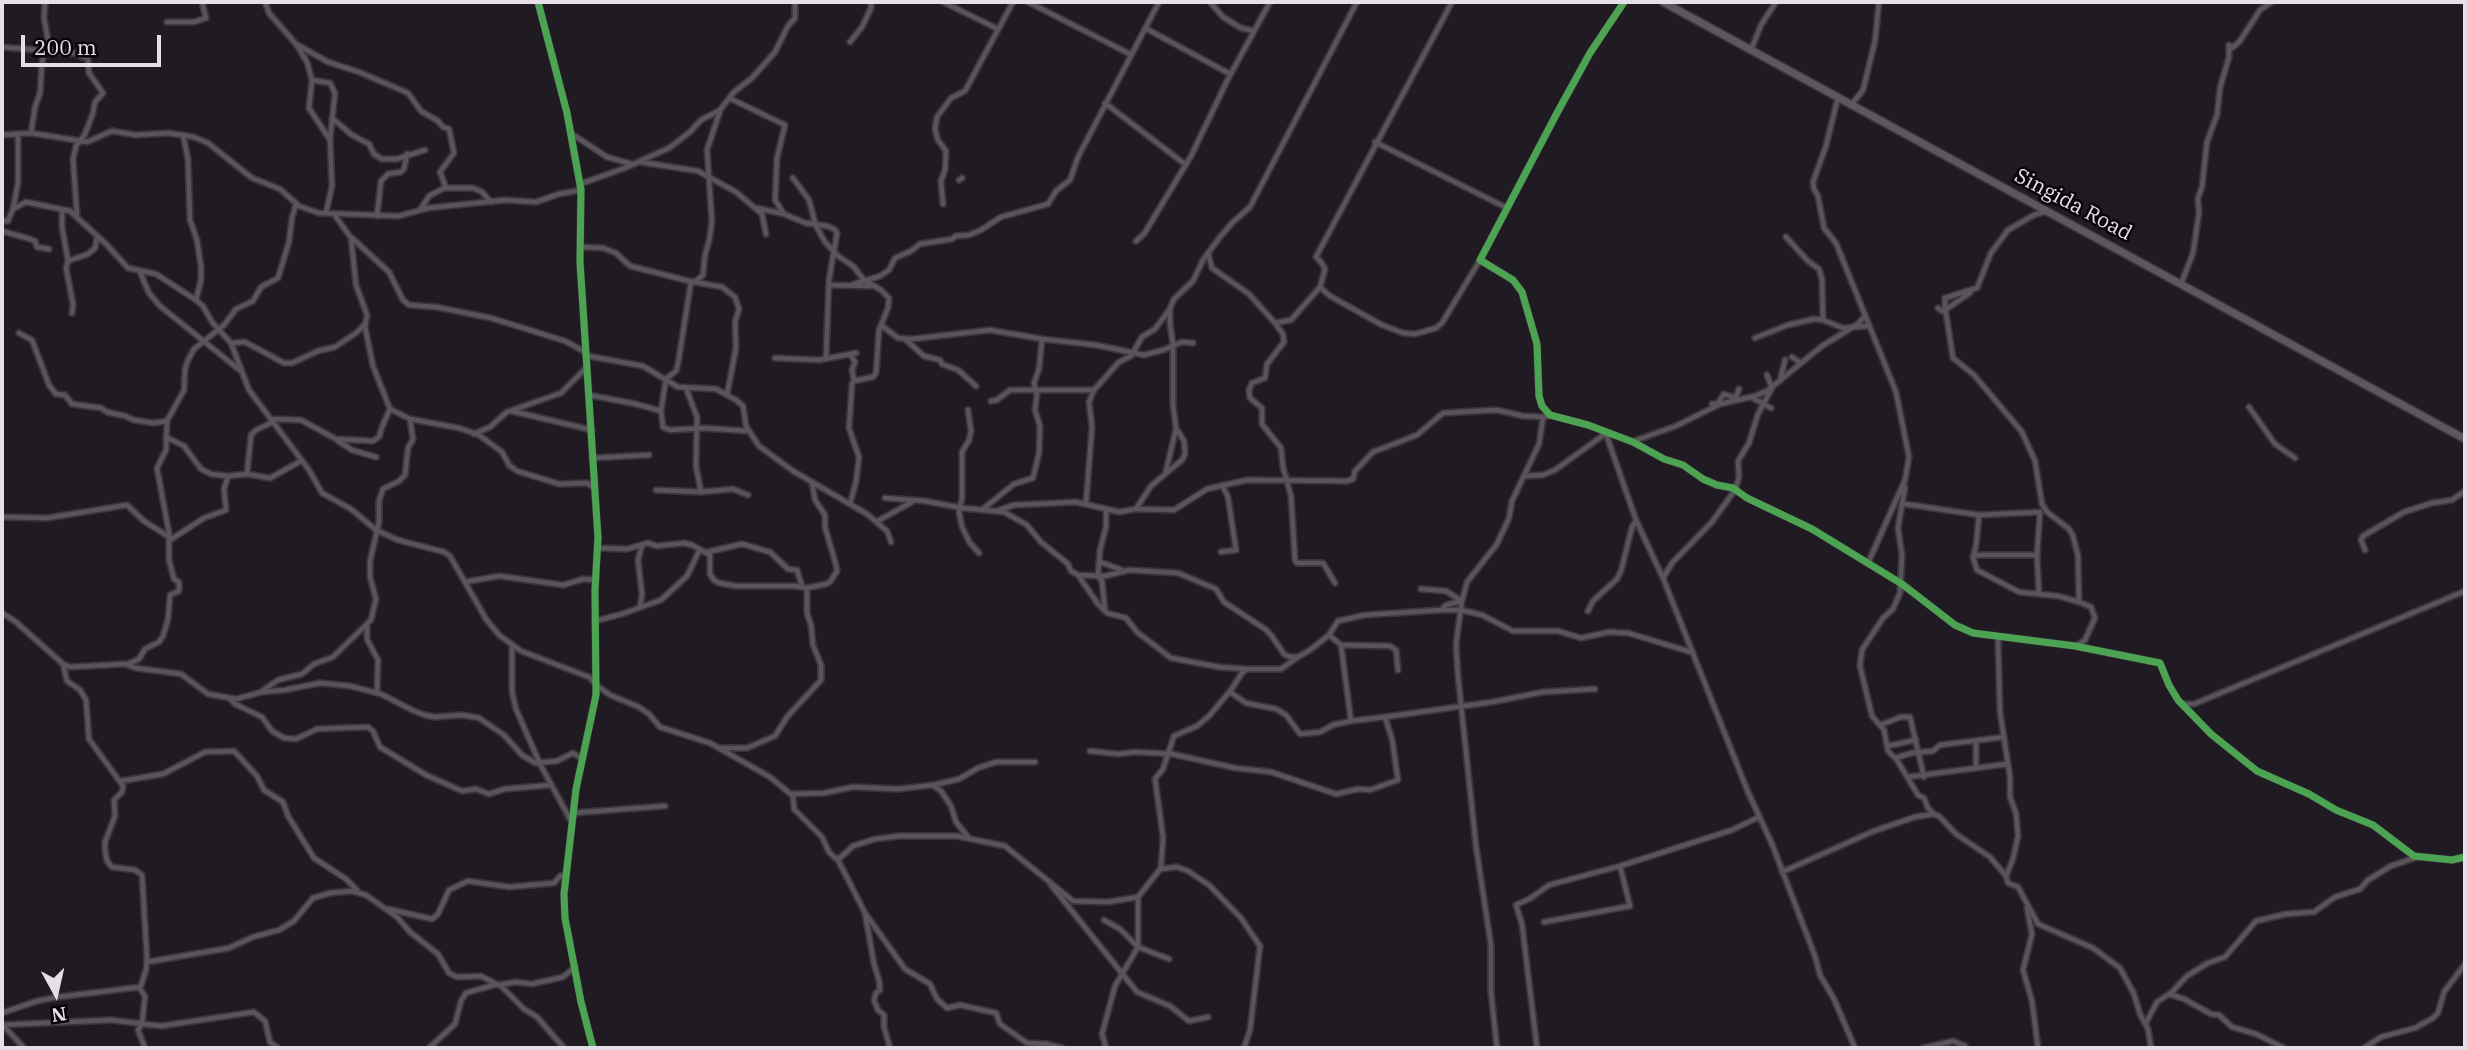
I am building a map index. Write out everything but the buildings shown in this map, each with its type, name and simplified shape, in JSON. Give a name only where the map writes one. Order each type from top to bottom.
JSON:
[{"type":"highway","name":"Singida Road","points":[[1663,2],[2465,439]]},
{"type":"street","points":[[31,133],[48,36],[44,18],[45,2]]},
{"type":"street","points":[[167,22],[194,22],[206,18],[202,2]]},
{"type":"street","points":[[265,2],[268,13],[296,44],[307,62],[312,80],[309,108],[330,140]]},
{"type":"street","points":[[538,2],[571,134],[580,191]]},
{"type":"street","points":[[749,431],[697,428],[670,430],[663,427],[661,411],[666,379],[676,371],[678,364],[693,282],[704,272],[704,258],[712,222],[707,150],[720,110],[775,52],[795,18],[795,2]]},
{"type":"street","points":[[850,42],[863,27],[871,9],[871,2]]},
{"type":"street","points":[[943,2],[998,29]]},
{"type":"street","points":[[943,204],[941,181],[945,170],[946,151],[937,140],[937,117],[951,98],[965,90],[1013,2]]},
{"type":"street","points":[[1028,2],[1130,54]]},
{"type":"street","points":[[854,284],[880,276],[889,270],[895,258],[920,244],[969,235],[1001,217],[1048,204],[1056,191],[1070,180],[1078,157],[1105,103],[1159,2]]},
{"type":"street","points":[[1210,2],[1223,17],[1241,29],[1254,32]]},
{"type":"street","points":[[1136,241],[1144,234],[1185,165],[1270,2]]},
{"type":"street","points":[[1086,503],[1092,428],[1089,401],[1094,390],[1119,362],[1131,356],[1142,337],[1155,329],[1174,299],[1193,281],[1208,253],[1233,222],[1251,207],[1357,2]]},
{"type":"street","points":[[1275,323],[1291,320],[1320,287],[1325,269],[1316,257],[1452,2]]},
{"type":"street","points":[[1320,287],[1330,296],[1382,325],[1403,333],[1415,334],[1437,328],[1480,260],[1590,53],[1624,2]]},
{"type":"street","points":[[1751,50],[1776,2]]},
{"type":"street","points":[[1852,105],[1863,90],[1875,41],[1879,2]]},
{"type":"street","points":[[2181,284],[2194,244],[2207,142],[2217,115],[2229,45],[2232,48],[2240,41],[2260,10],[2273,2]]},
{"type":"street","points":[[1145,27],[1230,75]]},
{"type":"street","points":[[296,44],[328,62],[408,93],[421,111],[449,129],[454,153],[440,172],[446,188]]},
{"type":"street","points":[[2,47],[74,53],[88,59],[89,73],[103,93],[95,102],[73,159],[77,216]]},
{"type":"street","points":[[312,80],[325,81],[332,85],[335,93],[330,140],[332,178],[326,213]]},
{"type":"street","points":[[1838,97],[1826,146],[1816,170],[1814,189],[1818,196],[1824,228],[1836,243],[1898,398],[1909,457],[1898,528],[1902,548],[1902,584],[1893,609],[1879,624],[1860,655],[1872,718],[1884,730],[1889,754],[1895,758],[1918,795],[1924,798],[1928,808],[1956,834],[1990,857],[2006,876],[2008,883],[2020,889],[2038,924],[2093,948],[2120,968],[2146,1024],[2151,1048]]},
{"type":"street","points":[[729,98],[785,125],[778,153],[775,200],[784,214]]},
{"type":"street","points":[[1105,103],[1185,165]]},
{"type":"street","points":[[593,1048],[565,918],[565,875],[572,813],[596,685],[597,548],[588,355],[583,321],[580,184],[637,163],[672,146],[701,120],[720,110]]},
{"type":"street","points":[[332,118],[352,135],[369,144],[377,156],[391,160],[425,150]]},
{"type":"street","points":[[2,135],[31,133],[80,142],[92,141],[112,131],[136,135],[162,132],[183,135],[205,141],[252,178],[280,189],[296,205],[334,214],[406,215],[420,210],[491,202],[537,202],[559,194],[580,191]]},
{"type":"street","points":[[2,221],[8,221],[18,183],[18,134]]},
{"type":"street","points":[[571,134],[607,157],[620,162],[698,171],[736,192],[754,206],[762,214],[766,234]]},
{"type":"street","points":[[183,135],[188,159],[190,220],[199,248],[201,267],[196,300]]},
{"type":"street","points":[[1376,142],[1507,208]]},
{"type":"street","points":[[377,216],[381,181],[388,174],[404,169],[407,154]]},
{"type":"street","points":[[793,178],[809,201],[817,227],[834,251],[853,266],[864,280],[886,293],[889,298],[881,325],[876,373],[873,377],[854,381]]},
{"type":"street","points":[[420,210],[429,196],[446,188],[473,188],[482,192],[491,202]]},
{"type":"street","points":[[13,209],[32,202],[70,211],[107,245],[125,266],[156,274],[196,300],[231,343],[250,390],[322,493],[351,509],[376,530],[424,548],[441,550],[450,556],[494,630],[512,644],[537,658],[589,677],[610,695],[649,714],[660,727],[720,748],[770,778],[790,794],[794,809],[822,837],[829,852],[837,858],[865,913],[905,969],[930,984],[937,999],[947,1009],[960,1005],[996,1013],[1000,1024],[1027,1042],[1062,1048]]},
{"type":"street","points":[[2,613],[16,622],[62,664],[70,667],[135,662],[145,649],[159,642],[166,630],[168,600],[170,595],[179,591],[179,582],[174,579],[169,560],[169,539],[157,471],[165,453],[167,421],[184,390],[185,369],[191,353],[219,330],[236,309],[253,301],[261,286],[278,278],[296,205]]},
{"type":"street","points":[[754,206],[817,227],[834,229],[837,233],[829,285],[826,357]]},
{"type":"street","points":[[62,211],[72,313]]},
{"type":"street","points":[[1938,308],[1942,311],[1957,304],[1981,283],[1996,244],[2008,230],[2034,215],[2049,211]]},
{"type":"street","points":[[334,214],[351,237],[389,272],[403,300],[409,305],[436,307],[491,318],[570,343],[588,355],[643,366],[678,387],[716,389],[727,395],[743,406],[749,431],[764,449],[876,522],[887,531],[891,542]]},
{"type":"street","points":[[2,231],[30,239],[35,241],[37,247],[49,249]]},
{"type":"street","points":[[68,261],[88,254],[95,248],[97,237]]},
{"type":"street","points":[[351,237],[356,285],[367,315],[365,324],[373,366],[390,409],[410,419],[459,428],[487,440],[502,452],[509,465],[517,471],[559,484],[587,483],[595,488]]},
{"type":"street","points":[[1786,237],[1819,269],[1822,279],[1823,320]]},
{"type":"street","points":[[580,247],[603,248],[616,253],[630,266],[722,287],[736,297],[739,309],[735,322],[736,348],[727,395]]},
{"type":"street","points":[[1208,253],[1212,268],[1249,294],[1283,334],[1284,342],[1267,364],[1265,378],[1252,383],[1250,398],[1262,408],[1262,424],[1282,448],[1283,467],[1289,481],[1295,560],[1297,563],[1323,563],[1335,583]]},
{"type":"street","points":[[1480,260],[1513,280],[1522,292],[1537,344],[1539,402],[1550,415],[1633,442],[1827,537],[1902,584],[1955,625],[1973,633],[2075,646],[2160,663],[2168,685],[2183,704],[2211,734],[2257,771],[2373,825],[2417,857],[2452,860],[2465,858]]},
{"type":"street","points":[[1198,270],[1212,268]]},
{"type":"street","points":[[140,271],[149,293],[160,306],[243,373]]},
{"type":"street","points":[[829,285],[875,287]]},
{"type":"street","points":[[1973,290],[1945,298],[1953,358],[1974,375],[2022,432],[2035,461],[2042,505],[2037,555],[2039,594]]},
{"type":"street","points":[[1166,472],[1176,428],[1170,308]]},
{"type":"street","points":[[1633,442],[1667,430],[1713,406],[1737,398],[1751,397],[1772,387],[1864,317]]},
{"type":"street","points":[[1755,338],[1788,325],[1814,319],[1823,320],[1838,328],[1868,327]]},
{"type":"street","points":[[231,343],[245,342],[284,363],[292,363],[318,351],[335,347],[365,324]]},
{"type":"street","points":[[881,325],[898,338],[990,330],[1149,354],[1184,341],[1193,343]]},
{"type":"street","points":[[19,333],[32,340],[49,384],[56,394],[65,395],[72,404],[101,408],[134,420],[167,421]]},
{"type":"street","points":[[904,338],[923,356],[940,360],[942,364],[958,370],[976,386]]},
{"type":"street","points":[[982,509],[1014,484],[1033,478],[1040,446],[1040,423],[1035,410],[1034,383],[1040,369],[1042,338]]},
{"type":"street","points":[[775,358],[819,360],[853,353],[854,381],[849,428],[859,457],[850,504]]},
{"type":"street","points":[[1792,357],[1801,363]]},
{"type":"street","points":[[1780,381],[1784,359]]},
{"type":"street","points":[[474,434],[490,427],[510,411],[561,393],[587,367]]},
{"type":"street","points":[[1767,375],[1772,387]]},
{"type":"street","points":[[1663,578],[1672,563],[1712,522],[1735,490],[1739,477],[1738,461],[1749,443],[1772,387]]},
{"type":"street","points":[[686,388],[697,417],[696,466],[701,492]]},
{"type":"street","points":[[1737,398],[1739,389]]},
{"type":"street","points":[[991,401],[997,400],[1010,390],[1094,390]]},
{"type":"street","points":[[589,395],[661,411]]},
{"type":"street","points":[[1751,397],[1771,408]]},
{"type":"street","points":[[1707,399],[1713,406]]},
{"type":"street","points":[[2249,407],[2275,444],[2295,458]]},
{"type":"street","points":[[336,439],[378,439],[390,409]]},
{"type":"street","points":[[968,410],[971,431],[962,452],[960,508],[962,527],[979,553]]},
{"type":"street","points":[[885,498],[999,510],[1014,505],[1086,503],[1119,512],[1136,509],[1174,510],[1207,489],[1247,480],[1306,483],[1352,480],[1356,470],[1373,453],[1417,435],[1448,411],[1504,410],[1523,416],[1550,415]]},
{"type":"street","points":[[510,411],[592,430]]},
{"type":"street","points":[[1497,1048],[1491,992],[1491,946],[1476,846],[1456,645],[1467,582],[1497,544],[1509,518],[1512,501],[1539,444],[1541,420],[1544,417]]},
{"type":"street","points":[[261,692],[278,680],[302,674],[314,664],[330,660],[371,620],[376,606],[370,561],[379,522],[379,501],[383,489],[405,475],[408,448],[413,439],[410,419]]},
{"type":"street","points":[[247,474],[251,435],[272,421],[301,420],[352,450],[376,457]]},
{"type":"street","points":[[1136,509],[1151,486],[1185,454],[1184,441],[1176,428]]},
{"type":"street","points":[[1523,476],[1543,475],[1555,470],[1605,432]]},
{"type":"street","points":[[1605,432],[1636,520],[1663,578],[1782,872],[1820,975],[1856,1048]]},
{"type":"street","points":[[166,437],[184,446],[205,472],[270,478],[301,461]]},
{"type":"street","points":[[592,458],[649,455]]},
{"type":"street","points":[[169,539],[204,518],[226,510],[224,489],[228,476]]},
{"type":"street","points":[[1868,563],[1905,480]]},
{"type":"street","points":[[597,548],[627,549],[648,543],[657,546],[684,543],[707,552],[711,559],[710,574],[719,583],[755,588],[804,587],[830,582],[837,571],[825,527],[825,515],[815,500],[811,482]]},
{"type":"street","points":[[1221,552],[1236,550],[1228,497],[1222,485]]},
{"type":"street","points":[[656,490],[701,492],[733,489],[748,495]]},
{"type":"street","points":[[2365,550],[2361,537],[2396,516],[2432,503],[2452,500],[2465,491]]},
{"type":"street","points":[[876,522],[916,500]]},
{"type":"street","points":[[1905,504],[1979,515],[2040,512]]},
{"type":"street","points":[[2,517],[47,518],[127,505],[169,539]]},
{"type":"street","points":[[2042,505],[2069,529],[2073,536],[2079,565],[2079,602]]},
{"type":"street","points":[[1105,611],[1102,581],[1098,576],[1100,550],[1106,527],[1106,509]]},
{"type":"street","points":[[999,510],[1027,524],[1041,542],[1068,564],[1071,571],[1079,575],[1105,576],[1126,570]]},
{"type":"street","points":[[1979,515],[1972,560],[1977,570],[2019,592],[2079,602],[2091,607],[2095,618],[2085,640],[2075,646]]},
{"type":"street","points":[[1588,611],[1593,601],[1621,571],[1636,520]]},
{"type":"street","points":[[640,607],[642,594],[638,560],[643,544]]},
{"type":"street","points":[[707,552],[742,544],[770,552],[785,566],[797,570],[804,587],[813,645],[821,665],[821,680],[787,717],[775,736],[747,748],[720,748]]},
{"type":"street","points":[[595,621],[661,600],[684,580],[700,548]]},
{"type":"street","points":[[1974,555],[2037,555]]},
{"type":"street","points":[[1100,562],[1126,570],[1178,573],[1216,589],[1224,602],[1271,635],[1284,654],[1298,657]]},
{"type":"street","points":[[1079,575],[1105,611],[1126,618],[1137,632],[1175,659],[1219,667],[1281,669],[1329,635],[1338,621],[1358,616],[1441,610],[1461,610],[1487,616],[1513,631],[1558,631],[1581,638],[1609,632],[1628,633],[1691,652]]},
{"type":"street","points":[[465,582],[499,576],[520,577],[556,585],[583,579],[596,580]]},
{"type":"street","points":[[1421,589],[1446,591],[1462,601]]},
{"type":"street","points":[[2183,704],[2197,703],[2465,591]]},
{"type":"street","points":[[1441,610],[1446,605],[1462,601]]},
{"type":"street","points":[[367,625],[367,639],[379,660],[377,692]]},
{"type":"street","points":[[1329,635],[1341,645],[1390,646],[1396,650],[1398,670]]},
{"type":"street","points":[[1998,638],[2000,702],[2010,797],[2017,813],[2018,836],[2006,876]]},
{"type":"street","points":[[512,644],[514,703],[540,764],[571,821]]},
{"type":"street","points":[[1341,645],[1351,721]]},
{"type":"street","points":[[62,664],[68,681],[80,690],[86,700],[89,739],[121,781],[123,790],[114,800],[115,816],[105,842],[107,861],[112,867],[138,871],[142,875],[147,962],[140,986],[145,996],[142,1024],[138,1030],[145,1048]]},
{"type":"street","points":[[127,664],[136,668],[181,674],[208,695],[236,699],[261,692],[328,683],[377,692],[425,715],[478,718],[504,736],[526,758],[540,764],[557,761],[573,752],[582,758]]},
{"type":"street","points":[[1106,1048],[1102,1034],[1107,1011],[1115,986],[1138,947],[1138,897],[1161,869],[1163,837],[1155,779],[1163,769],[1174,736],[1197,726],[1230,692],[1237,678],[1247,669]]},
{"type":"street","points":[[1230,692],[1246,703],[1276,709],[1286,715],[1300,734],[1320,733],[1334,725],[1351,721],[1462,706],[1543,691],[1595,690]]},
{"type":"street","points":[[229,698],[235,704],[262,717],[272,731],[284,738],[296,739],[317,729],[370,728],[380,747],[426,775],[462,792],[476,789],[489,794],[505,789],[551,785]]},
{"type":"street","points":[[1879,725],[1909,716],[1924,777]]},
{"type":"street","points":[[1090,751],[1169,754],[1235,768],[1271,772],[1336,794],[1358,789],[1370,790],[1398,780],[1392,739],[1385,717]]},
{"type":"street","points":[[1895,758],[1905,754],[1933,751],[1940,745],[2004,737]]},
{"type":"street","points":[[1887,746],[1916,740]]},
{"type":"street","points":[[1976,741],[1976,767]]},
{"type":"street","points":[[1902,742],[1905,754]]},
{"type":"street","points":[[121,781],[163,774],[205,752],[234,751],[257,776],[264,790],[283,802],[288,816],[314,858],[346,878],[358,891],[384,908],[438,954],[453,975],[461,978],[481,976],[497,985],[537,1017],[564,1048]]},
{"type":"street","points":[[790,794],[824,793],[853,787],[898,789],[933,785],[959,779],[996,762],[1034,762]]},
{"type":"street","points":[[1908,777],[2007,764]]},
{"type":"street","points":[[933,785],[941,790],[951,806],[956,822],[971,840]]},
{"type":"street","points":[[572,813],[665,806]]},
{"type":"street","points":[[1782,872],[1874,831],[1915,817],[1936,815]]},
{"type":"street","points":[[1537,1048],[1522,924],[1516,905],[1549,885],[1620,866],[1732,830],[1759,817]]},
{"type":"street","points":[[837,858],[858,844],[892,837],[952,835],[1001,844],[1073,901],[1108,902],[1138,897]]},
{"type":"street","points":[[2146,1024],[2154,1005],[2186,976],[2225,957],[2256,921],[2268,917],[2314,912],[2335,897],[2360,889],[2368,880],[2391,866],[2417,857]]},
{"type":"street","points":[[1544,922],[1630,906],[1620,866]]},
{"type":"street","points":[[1161,869],[1177,867],[1209,885],[1241,918],[1260,946],[1250,1030],[1244,1048]]},
{"type":"street","points":[[384,908],[432,919],[438,914],[449,890],[468,881],[516,887],[554,883],[560,876],[565,875]]},
{"type":"street","points":[[1048,882],[1137,992],[1170,1006],[1189,1021],[1208,1017]]},
{"type":"street","points":[[147,962],[229,948],[286,926],[294,921],[313,898],[330,893],[358,891]]},
{"type":"street","points":[[2027,907],[2032,940],[2023,970],[2032,1000],[2038,1048]]},
{"type":"street","points":[[865,913],[879,980],[880,990],[874,1000],[878,1010],[884,1015],[884,1027],[890,1048]]},
{"type":"street","points":[[1104,920],[1120,929],[1138,947],[1169,959]]},
{"type":"street","points":[[2364,1048],[2381,1037],[2415,1028],[2433,1018],[2438,1013],[2444,992],[2465,964]]},
{"type":"street","points":[[429,1048],[455,1024],[461,1001],[467,993],[497,985],[543,982],[563,977],[575,967]]},
{"type":"street","points":[[2,1013],[58,997],[140,986]]},
{"type":"street","points":[[2168,994],[2184,999],[2211,1014],[2219,1015],[2232,1027],[2256,1034],[2284,1048]]},
{"type":"street","points":[[2,1024],[111,1020],[165,1026],[254,1012],[265,1021],[270,1042],[278,1048]]},
{"type":"street","points":[[2,1024],[21,1047]]},
{"type":"street","points":[[1923,1048],[1953,1041],[1965,1046]]},
{"type":"cycle path","points":[[538,2],[567,113],[581,190],[580,262],[598,538],[595,589],[596,695],[576,789],[564,894],[565,918],[593,1048]]},
{"type":"cycle path","points":[[1624,2],[1590,53],[1480,260],[1513,280],[1522,292],[1537,344],[1539,396],[1542,406],[1550,415],[1588,425],[1633,442],[1664,459],[1683,465],[1703,479],[1733,488],[1747,498],[1812,529],[1902,584],[1955,625],[1973,633],[2075,646],[2160,663],[2178,700],[2211,734],[2257,771],[2373,825],[2414,856],[2452,860],[2465,857]]}]
